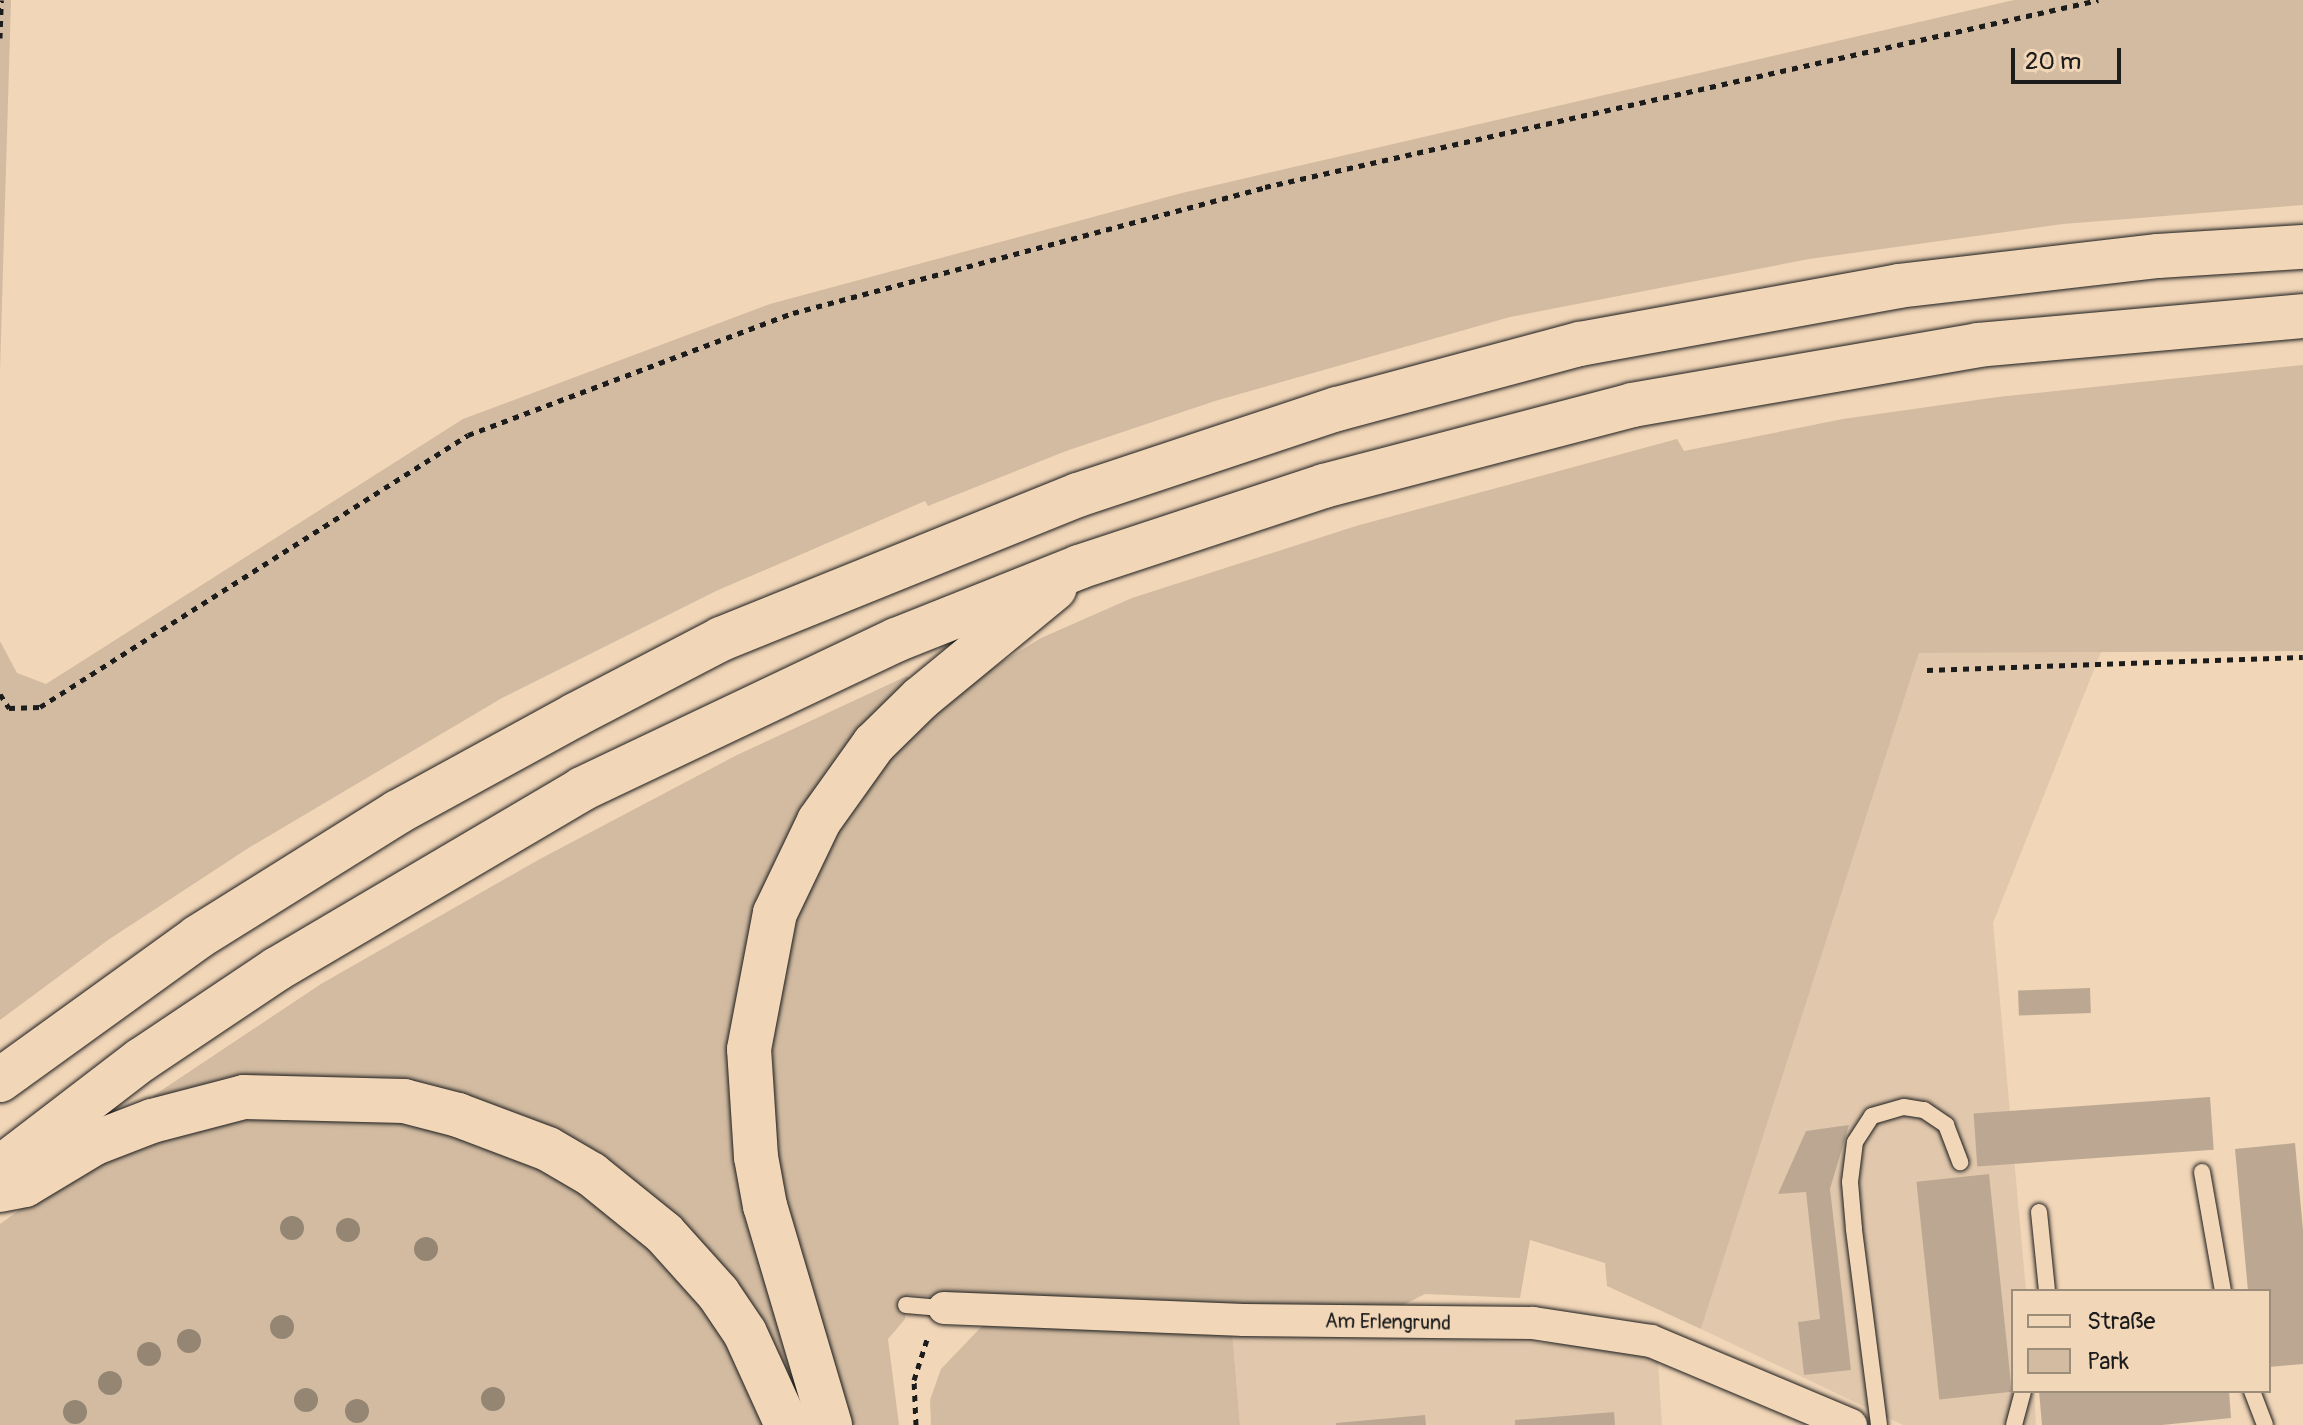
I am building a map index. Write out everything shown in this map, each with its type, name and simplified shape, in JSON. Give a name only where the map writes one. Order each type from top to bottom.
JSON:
[{"type":"highway","points":[[0,1080],[198,937],[398,812],[575,715],[721,639],[1078,495],[1337,409],[1609,338],[1898,286],[2158,256],[2303,247]]},
{"type":"highway","points":[[0,1168],[141,1060],[277,969],[582,789],[896,640],[1079,567],[1324,486],[1632,405],[1978,345],[2303,316]]},
{"type":"highway","points":[[830,1425],[765,1206],[756,1157],[749,1049],[775,913],[819,821],[874,744],[921,698],[985,651],[1079,567]]},
{"type":"highway","points":[[0,1190],[25,1185],[95,1143],[152,1121],[244,1097],[374,1099],[458,1115],[548,1149],[591,1174],[664,1233],[718,1293],[745,1333],[787,1425]]},
{"type":"street","name":"Am Erlengrund","points":[[944,1308],[1244,1320],[1533,1323],[1651,1341],[1851,1425]]},
{"type":"lane","points":[[1879,1425],[1850,1182],[1855,1142],[1872,1116],[1904,1107],[1924,1110],[1946,1125],[1960,1162]]},
{"type":"lane","points":[[2202,1172],[2223,1289]]},
{"type":"lane","points":[[2039,1212],[2047,1289]]},
{"type":"lane","name":"Am Erlengrund","points":[[906,1305],[944,1308]]},
{"type":"lane","points":[[2014,1425],[2022,1393]]},
{"type":"lane","points":[[2253,1393],[2265,1425]]},
{"type":"path","points":[[0,38],[1,0]]},
{"type":"path","points":[[0,694],[9,708],[40,707],[468,435],[793,313],[1265,187],[2098,0]]},
{"type":"path","points":[[1927,670],[2303,657]]},
{"type":"path","points":[[916,1425],[914,1380],[925,1342],[944,1308]]},
{"type":"shaded area","points":[[2101,652],[1993,923],[2026,1289],[2011,1289],[2011,1393],[2034,1393],[2036,1425],[1903,1425],[1701,1329],[1919,653]]},
{"type":"shaded area","points":[[1232,1330],[1628,1347],[1658,1361],[1662,1425],[1240,1425]]},
{"type":"green space","points":[[0,0],[11,0],[0,370]]},
{"type":"green space","points":[[2014,0],[2303,0],[2303,205],[2063,224],[1809,259],[1510,317],[1215,401],[1066,451],[928,506],[925,501],[716,591],[502,698],[250,847],[108,940],[0,1020],[0,641],[17,673],[46,684],[463,419],[770,304],[1182,193]]},
{"type":"green space","points":[[2303,365],[2303,651],[1919,653],[1701,1329],[1607,1286],[1605,1263],[1530,1240],[1520,1298],[1425,1294],[1395,1309],[1230,1309],[908,1295],[905,1319],[888,1339],[899,1425],[851,1425],[797,1259],[771,1127],[774,978],[816,863],[891,752],[968,683],[1041,638],[1132,598],[1356,526],[1677,439],[1684,451],[1843,419],[1998,397]]},
{"type":"green space","points":[[907,676],[911,681],[742,972],[814,1425],[555,1133],[156,1101],[153,1096],[321,984],[540,859],[737,755]]},
{"type":"green space","points":[[354,1110],[495,1141],[623,1216],[709,1309],[769,1425],[0,1425],[0,1224],[46,1191],[131,1143],[187,1124]]},
{"type":"green space","points":[[987,1321],[1232,1330],[1240,1425],[931,1425],[930,1400],[941,1369]]},
{"type":"building","points":[[2090,988],[2091,1013],[2019,1015],[2018,991]]},
{"type":"building","points":[[2210,1097],[2214,1150],[1977,1166],[1974,1114]]},
{"type":"building","points":[[1849,1125],[1830,1189],[1851,1370],[1804,1375],[1798,1322],[1820,1319],[1806,1192],[1778,1194],[1806,1131]]},
{"type":"building","points":[[2295,1143],[2303,1230],[2303,1364],[2271,1367],[2271,1289],[2248,1289],[2235,1149]]},
{"type":"building","points":[[1989,1174],[2011,1392],[1939,1399],[1916,1182]]},
{"type":"building","points":[[2039,1393],[2229,1393],[2231,1418],[2162,1425],[2042,1425]]},
{"type":"building","points":[[1614,1412],[1615,1425],[1515,1425],[1515,1420]]},
{"type":"building","points":[[1425,1415],[1426,1425],[1336,1425],[1336,1423]]}]
